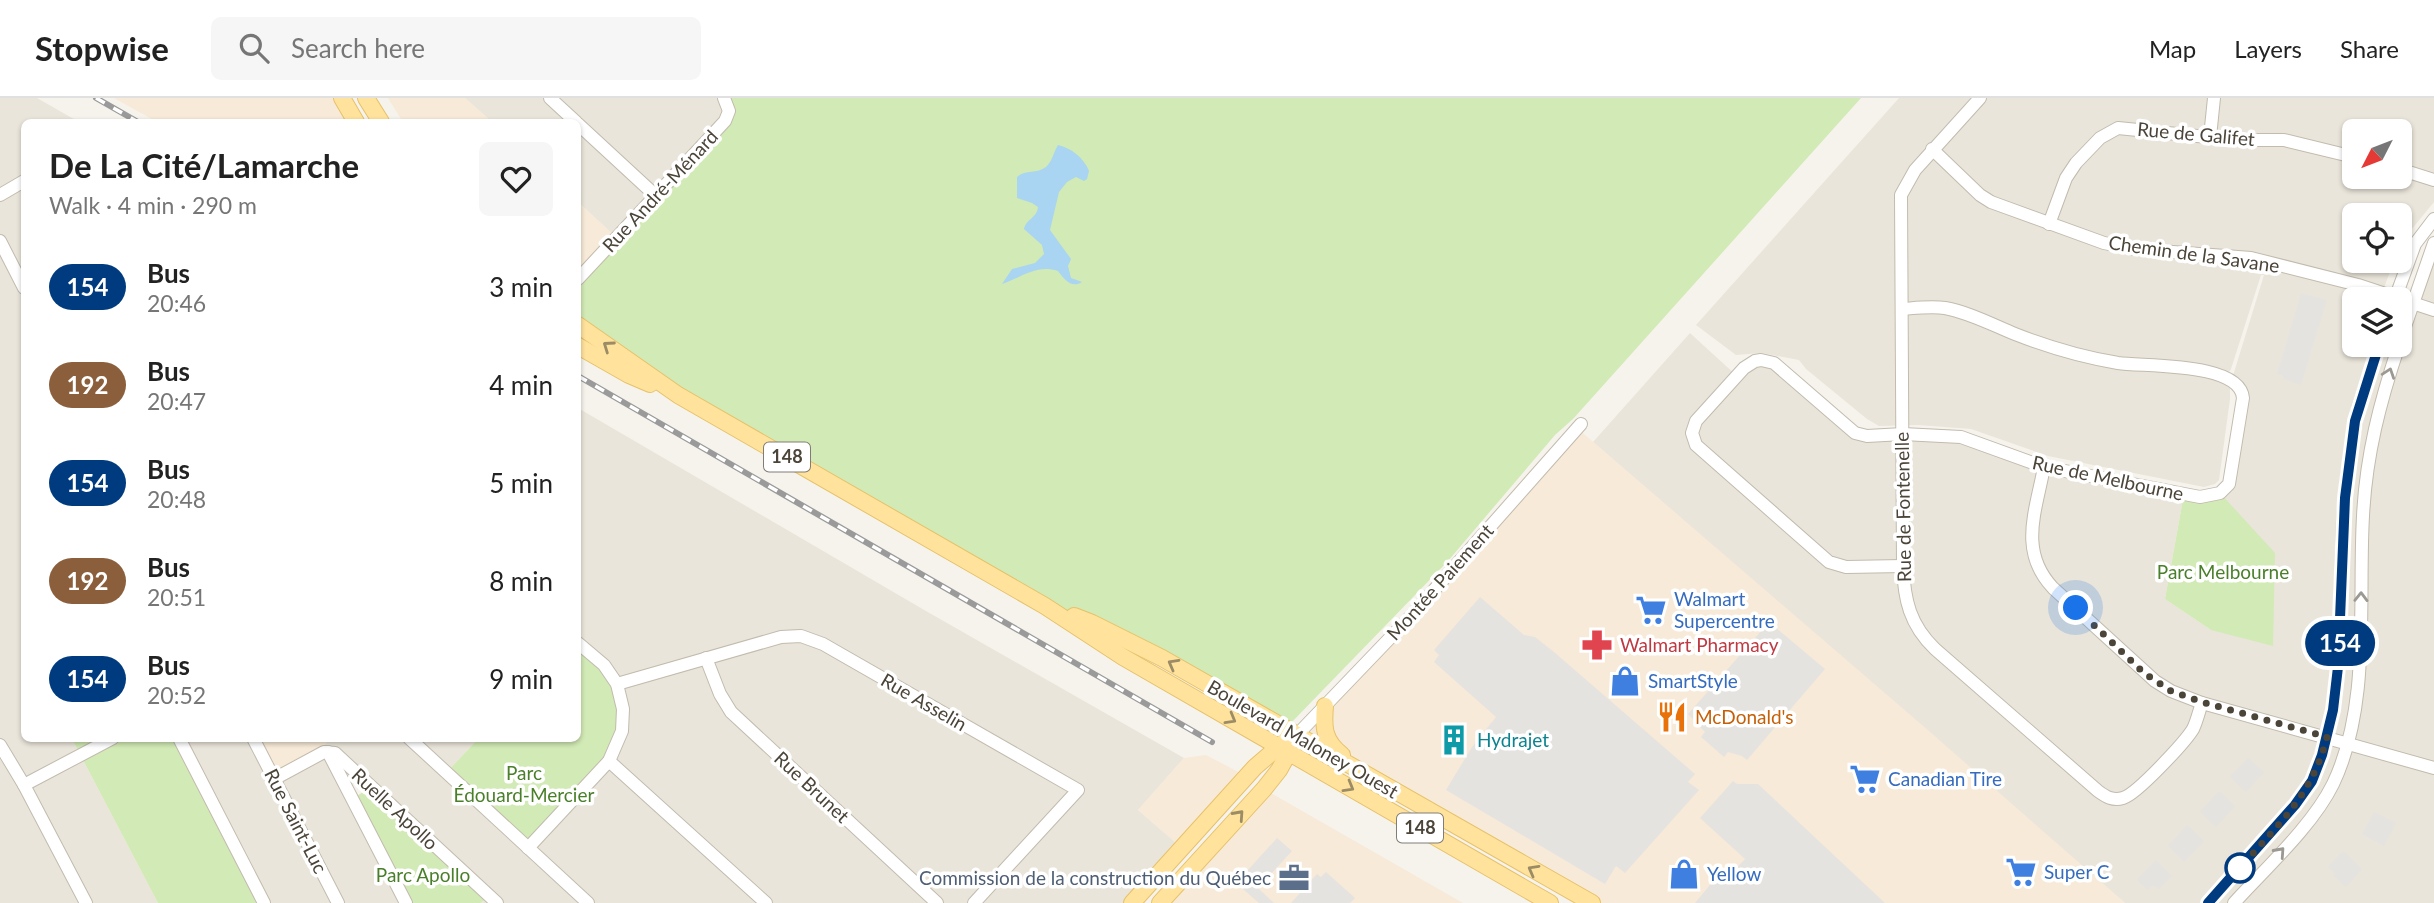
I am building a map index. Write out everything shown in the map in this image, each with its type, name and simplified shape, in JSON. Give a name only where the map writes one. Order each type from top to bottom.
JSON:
[{"type":"main road","points":[[342,98],[354,119]]},
{"type":"main road","points":[[366,98],[379,119]]},
{"type":"main road","name":"Boulevard Maloney Ouest","points":[[581,327],[678,395],[1045,606],[1124,657],[1550,903]]},
{"type":"main road","name":"Boulevard Maloney Ouest","points":[[581,348],[629,375],[678,395]]},
{"type":"main road","name":"Boulevard Maloney Ouest","points":[[1045,606],[1092,623],[1162,658],[1592,903]]},
{"type":"main road","points":[[1325,706],[1323,727],[1329,743],[1374,780]]},
{"type":"main road","name":"Montée Paiement","points":[[1160,903],[1264,789],[1284,750],[1296,736]]},
{"type":"main road","name":"Montée Paiement","points":[[1132,903],[1255,767],[1284,750]]},
{"type":"street","points":[[550,98],[573,119]]},
{"type":"street","name":"Rue André-Ménard","points":[[581,276],[725,121],[729,111],[724,98]]},
{"type":"street","name":"Rue de Fontenelle","points":[[1980,98],[1932,149],[1908,179],[1900,195],[1903,566],[1909,612],[1927,641],[2105,796],[2112,799],[2126,797],[2139,788],[2192,730],[2202,702]]},
{"type":"street","points":[[2210,137],[2214,98]]},
{"type":"street","points":[[581,127],[656,196]]},
{"type":"street","name":"Rue de Galifet","points":[[2049,224],[2066,178],[2076,163],[2099,138],[2112,130],[2127,128],[2210,137],[2293,141],[2342,154]]},
{"type":"street","name":"Chemin de la Savane","points":[[1932,149],[1980,195],[1991,202],[2049,224],[2121,247],[2269,262],[2363,287]]},
{"type":"street","points":[[2412,173],[2434,180]]},
{"type":"street","points":[[0,195],[21,183]]},
{"type":"street","points":[[2399,287],[2415,244],[2434,219]]},
{"type":"street","points":[[0,241],[21,282]]},
{"type":"street","points":[[2412,307],[2434,243]]},
{"type":"street","name":"Chemin de la Savane","points":[[2413,304],[2434,310]]},
{"type":"street","name":"Rue de Melbourne","points":[[1902,309],[1949,309],[2036,342],[2098,359],[2222,374],[2232,379],[2243,393],[2229,484],[2214,496],[2193,496],[2044,467],[1961,437],[1903,434],[1867,436],[1855,433],[1774,363],[1761,360],[1744,368],[1696,421],[1692,433],[1696,445],[1829,562],[1846,567],[1903,566]]},
{"type":"street","points":[[2208,903],[2300,799],[2318,769],[2327,737],[2338,667],[2347,478],[2358,408],[2375,357]]},
{"type":"street","points":[[2234,903],[2301,829],[2326,796],[2347,742],[2358,671],[2365,493],[2378,411],[2395,357]]},
{"type":"street","name":"Montée Paiement","points":[[1296,736],[1412,615],[1581,424]]},
{"type":"street","points":[[2044,467],[2031,536],[2033,554],[2040,573],[2144,673],[2171,691],[2202,702],[2434,768]]},
{"type":"street","name":"Rue Asselin","points":[[617,684],[781,637],[801,636],[812,639],[1078,790],[974,903]]},
{"type":"street","points":[[528,848],[609,761],[622,731],[623,709],[617,684],[604,665],[581,646]]},
{"type":"street","name":"Rue Brunet","points":[[706,658],[720,694],[731,712],[937,903]]},
{"type":"street","points":[[24,785],[105,742]]},
{"type":"street","points":[[181,742],[264,903]]},
{"type":"street","name":"Rue Saint-Luc","points":[[255,742],[338,903]]},
{"type":"street","points":[[413,742],[587,903]]},
{"type":"street","points":[[0,745],[86,903]]},
{"type":"street","points":[[274,779],[328,752]]},
{"type":"street","name":"Ruelle Apollo","points":[[328,752],[334,753],[489,901]]},
{"type":"street","name":"Ruelle Apollo","points":[[328,752],[406,903]]},
{"type":"street","points":[[609,761],[766,903]]},
{"type":"shaded area","points":[[0,98],[37,98],[74,119],[21,119],[21,742],[74,742],[158,903],[0,903]]},
{"type":"shaded area","points":[[114,98],[334,98],[346,119],[152,119]]},
{"type":"shaded area","points":[[388,98],[465,98],[489,119],[401,119]]},
{"type":"shaded area","points":[[465,98],[724,98],[729,111],[617,238],[581,205],[581,119],[489,119]]},
{"type":"shaded area","points":[[1899,98],[2434,98],[2434,202],[2412,229],[2412,203],[2342,203],[2342,273],[2390,273],[2384,287],[2342,287],[2342,357],[2412,357],[2412,304],[2434,243],[2434,903],[2125,903],[1593,442],[1690,333],[1737,376],[1761,360],[1855,433],[1936,435],[2005,454],[2184,494],[2165,599],[2211,630],[2220,493],[2243,405],[2232,379],[2264,275],[2261,275],[2231,369],[2225,378],[2230,387],[2230,399],[2219,480],[2204,487],[2048,456],[1971,429],[1918,425],[1879,426],[1806,369],[1799,360],[1762,353],[1736,355],[1696,325]]},
{"type":"shaded area","points":[[581,205],[617,238],[581,276]]},
{"type":"shaded area","points":[[2301,293],[2327,300],[2301,385],[2277,374]]},
{"type":"shaded area","points":[[581,410],[1184,758],[1138,810],[1182,848],[1132,903],[480,903],[490,898],[335,753],[406,903],[264,903],[181,742],[262,742],[310,759],[327,742],[475,742],[446,773],[609,761],[581,654]]},
{"type":"shaded area","points":[[1577,428],[2125,903],[1592,903],[1296,736]]},
{"type":"shaded area","points":[[1480,597],[1524,635],[1535,637],[1554,652],[1695,774],[1688,782],[1699,790],[1625,873],[1616,866],[1605,884],[1446,790],[1472,747],[1496,717],[1434,662],[1439,655],[1434,650]]},
{"type":"shaded area","points":[[1769,622],[1825,669],[1747,760],[1728,752],[1724,757],[1701,737],[1705,732],[1688,714]]},
{"type":"shaded area","points":[[255,742],[327,742],[310,759],[274,779]]},
{"type":"shaded area","points":[[1206,755],[1246,776],[1182,848],[1138,810],[1184,758]]},
{"type":"shaded area","points":[[2248,758],[2264,772],[2246,792],[2230,777]]},
{"type":"shaded area","points":[[1733,781],[1737,784],[1758,784],[1885,903],[1695,903],[1724,868],[1731,874],[1745,859],[1700,818]]},
{"type":"shaded area","points":[[1264,789],[1463,903],[1160,903]]},
{"type":"shaded area","points":[[2219,791],[2235,806],[2216,827],[2200,812]]},
{"type":"shaded area","points":[[2374,812],[2396,823],[2384,846],[2362,834]]},
{"type":"shaded area","points":[[2187,825],[2204,841],[2184,862],[2168,846]]},
{"type":"shaded area","points":[[1277,838],[1292,851],[1258,888],[1274,903],[1259,903],[1236,883]]},
{"type":"shaded area","points":[[2343,851],[2362,869],[2346,887],[2328,867]]},
{"type":"shaded area","points":[[2156,860],[2172,876],[2159,889],[2153,885],[2148,890],[2137,880]]},
{"type":"shaded area","points":[[1326,872],[1355,898],[1350,903],[1291,903],[1317,874],[1321,877]]},
{"type":"green space","points":[[724,98],[1861,98],[1573,419],[1555,435],[1448,561],[1289,725],[1045,606],[827,479],[581,327],[581,276],[725,121]]},
{"type":"green space","name":"Parc Melbourne","points":[[2220,493],[2275,553],[2273,646],[2211,630],[2165,599],[2184,494]]},
{"type":"green space","name":"Parc Édouard-Mercier","points":[[581,646],[617,684],[620,740],[528,848],[446,773],[475,742],[581,742]]},
{"type":"green space","points":[[74,742],[181,742],[264,903],[158,903]]},
{"type":"green space","name":"Parc Apollo","points":[[366,790],[490,897],[480,903],[406,903],[357,796]]},
{"type":"water","points":[[1058,145],[1077,154],[1089,171],[1087,179],[1084,181],[1076,177],[1067,182],[1059,192],[1050,230],[1071,259],[1068,266],[1071,278],[1082,282],[1072,284],[1058,271],[1043,269],[1002,284],[1012,269],[1035,263],[1044,254],[1042,245],[1024,229],[1038,207],[1017,198],[1017,177],[1046,167]]},
{"type":"railway","points":[[96,98],[133,119]]},
{"type":"railway","points":[[581,378],[1212,742]]},
{"type":"bus line","name":"154","points":[[2208,903],[2285,818],[2318,769],[2333,710],[2338,667],[2343,520],[2355,421],[2375,357]]},
{"type":"place","name":"Walmart Supercentre","points":[[1651,610]]},
{"type":"place","name":"Walmart Pharmacy","points":[[1597,645]]},
{"type":"place","name":"SmartStyle","points":[[1625,681]]},
{"type":"place","name":"McDonald's","points":[[1672,717]]},
{"type":"place","name":"Hydrajet","points":[[1454,740]]},
{"type":"place","name":"Canadian Tire","points":[[1865,779]]},
{"type":"place","name":"Super C","points":[[2021,872]]},
{"type":"place","name":"Yellow","points":[[1684,874]]},
{"type":"place","name":"Commission de la construction du Québec","points":[[1294,878]]},
{"type":"route","points":[[2076,608],[2112,644],[2162,687],[2202,702],[2327,737],[2318,769],[2305,792],[2240,868]]}]
